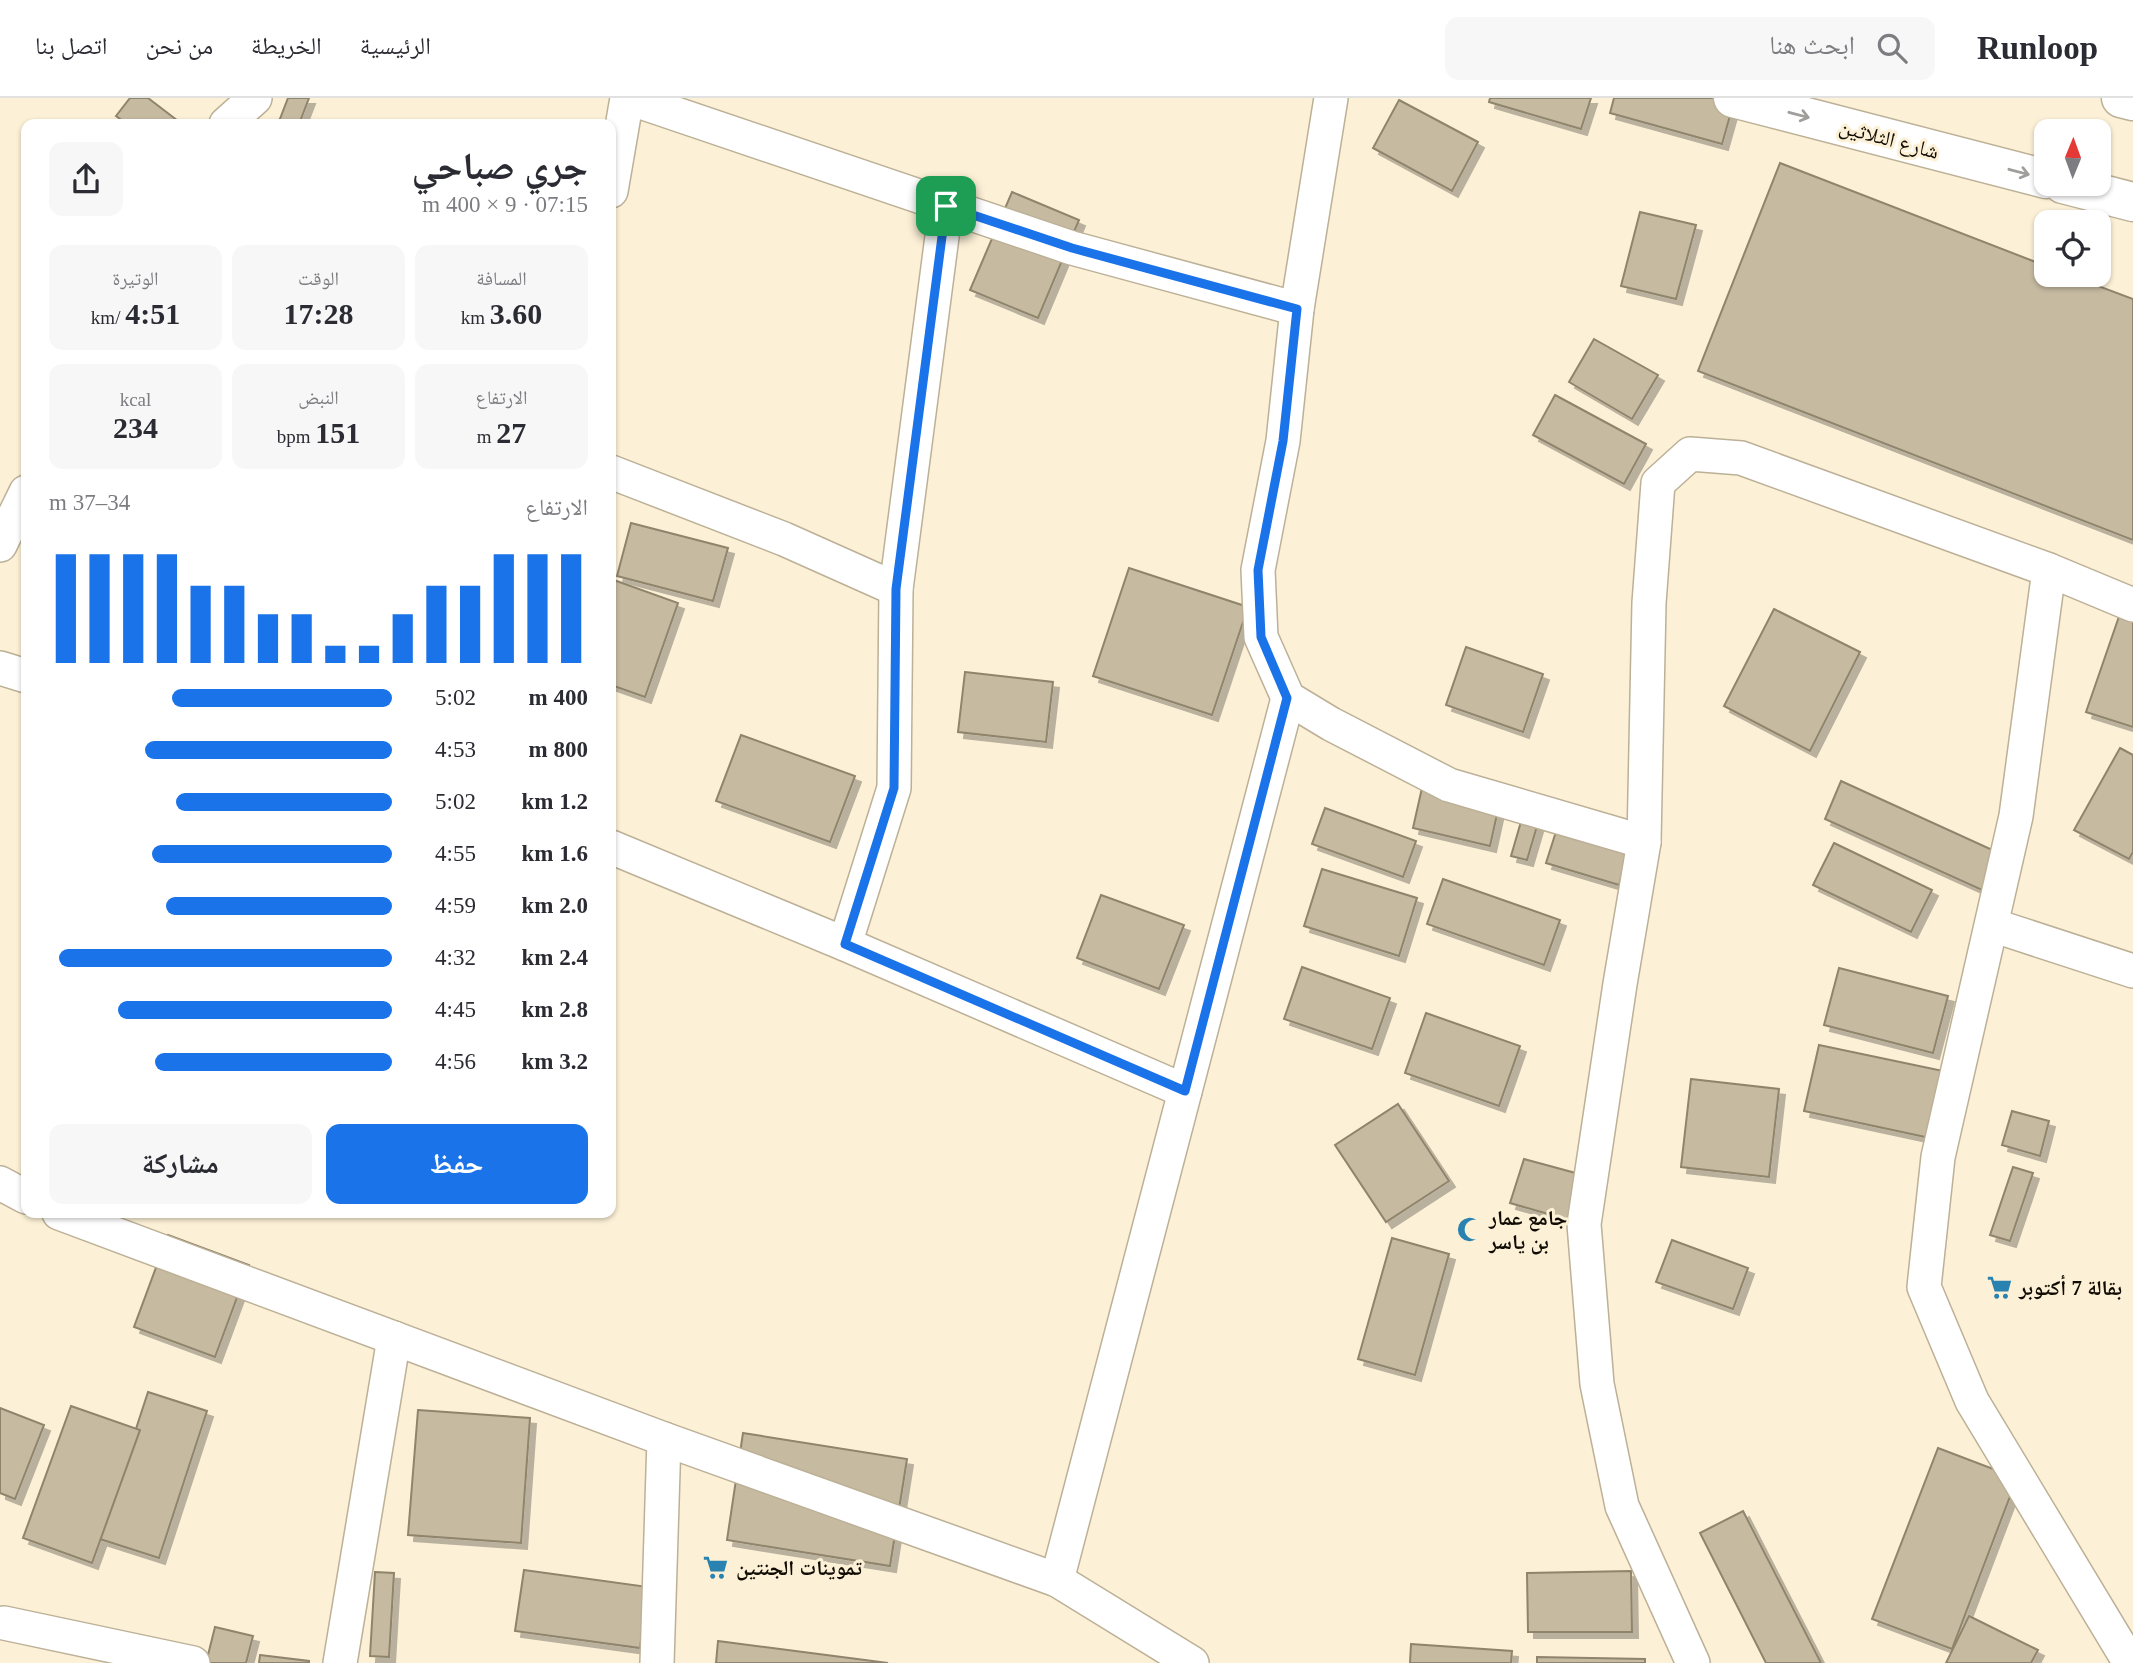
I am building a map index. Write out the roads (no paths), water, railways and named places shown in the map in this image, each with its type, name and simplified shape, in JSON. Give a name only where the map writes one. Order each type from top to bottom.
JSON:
[{"type":"street","points":[[232,119],[255,98]]},
{"type":"street","points":[[616,164],[628,98],[1072,248],[1297,309]]},
{"type":"street","points":[[1331,98],[1297,309],[1283,441],[1258,570],[1261,637],[1287,698],[1331,724],[1449,785],[1644,842]]},
{"type":"street","name":"شارع الثلاثين","points":[[1733,98],[2034,176]]},
{"type":"street","points":[[2121,98],[2133,101]]},
{"type":"street","points":[[2110,196],[2133,202]]},
{"type":"street","points":[[845,944],[894,788],[896,589],[946,206]]},
{"type":"street","points":[[1693,1663],[1622,1506],[1597,1384],[1584,1224],[1644,842],[1649,603],[1658,483],[1690,454],[1741,458],[2049,570],[2133,605]]},
{"type":"street","points":[[616,474],[784,539],[896,589]]},
{"type":"street","points":[[0,545],[21,502]]},
{"type":"street","points":[[2049,570],[2016,816],[1938,1157],[1924,1287],[1972,1401],[2130,1663]]},
{"type":"street","points":[[0,668],[21,674]]},
{"type":"street","points":[[1057,1580],[1287,698]]},
{"type":"street","points":[[616,849],[845,944],[1185,1091]]},
{"type":"street","points":[[1992,925],[2133,971]]},
{"type":"street","points":[[0,1183],[21,1194]]},
{"type":"street","points":[[73,1218],[664,1439],[1057,1580],[1192,1663]]},
{"type":"street","points":[[340,1663],[394,1338]]},
{"type":"street","points":[[657,1663],[664,1439]]},
{"type":"street","points":[[1,1631],[193,1663]]},
{"type":"place","name":"جامع عمار بن ياسر","points":[[1469,1230]]},
{"type":"place","name":"بقالة 7 أكتوبر","points":[[1999,1288]]},
{"type":"place","name":"تموينات الجنتين","points":[[716,1568]]}]
